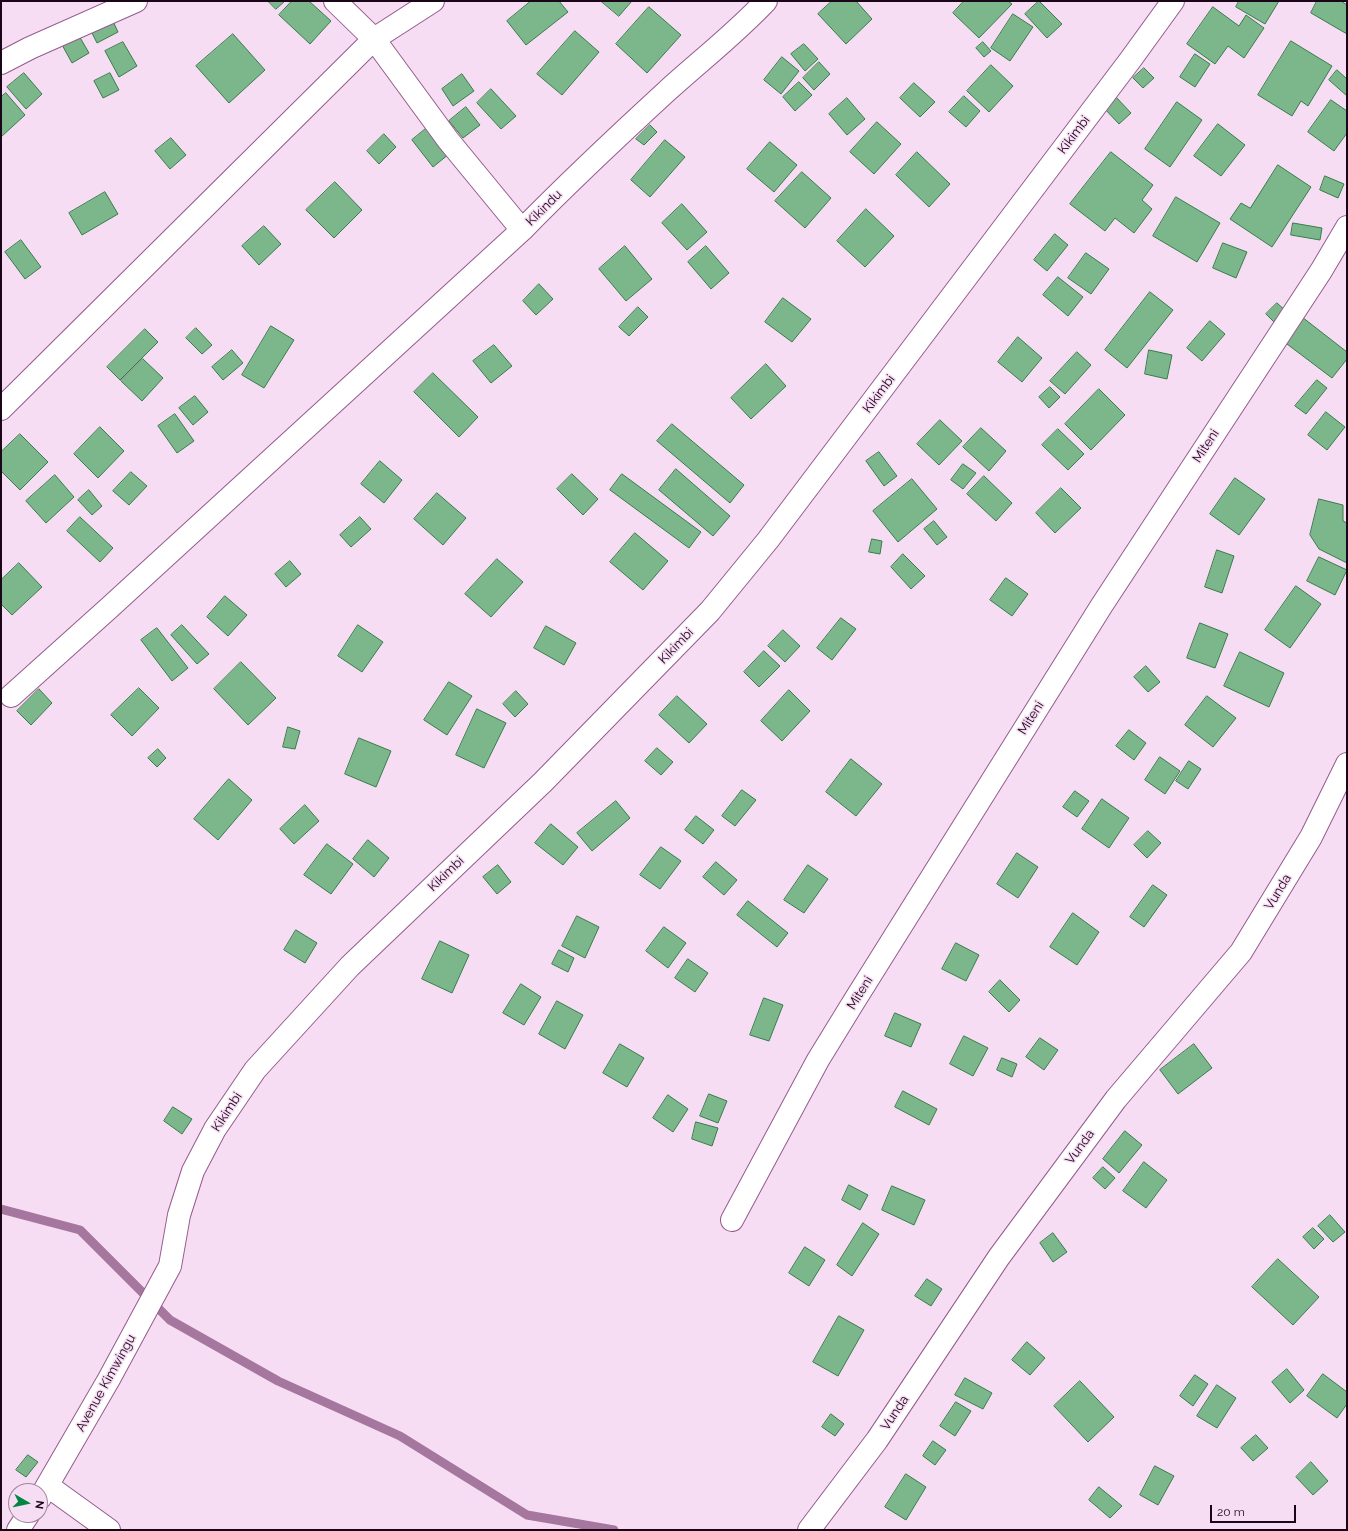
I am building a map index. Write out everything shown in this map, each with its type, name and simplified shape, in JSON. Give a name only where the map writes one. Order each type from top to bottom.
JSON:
[{"type":"street","points":[[1,63],[30,48],[136,1]]},
{"type":"street","name":"Kikindu","points":[[335,1],[374,39],[448,140],[522,230],[667,91],[744,24],[766,1]]},
{"type":"street","points":[[1,409],[374,39],[433,1]]},
{"type":"street","name":"Kikimbi","points":[[170,1266],[179,1215],[193,1171],[216,1129],[255,1070],[350,966],[543,782],[710,611],[768,540],[1122,72],[1173,1]]},
{"type":"street","name":"Miteni","points":[[732,1220],[818,1060],[1102,604],[1321,271],[1347,227]]},
{"type":"street","points":[[11,696],[145,576],[522,230]]},
{"type":"street","name":"Vunda","points":[[809,1530],[877,1440],[999,1258],[1116,1099],[1241,952],[1311,837],[1347,764]]},
{"type":"street","name":"Avenue Kimwingu","points":[[48,1485],[132,1338],[170,1266]]},
{"type":"street","points":[[48,1494],[110,1530]]},
{"type":"building","points":[[268,1],[285,1],[276,9]]},
{"type":"building","points":[[292,1],[309,1],[331,21],[310,44],[279,15]]},
{"type":"building","points":[[531,1],[559,1],[568,12],[526,45],[507,21]]},
{"type":"building","points":[[601,1],[632,1],[619,16]]},
{"type":"building","points":[[832,1],[856,1],[872,19],[846,44],[818,14]]},
{"type":"building","points":[[964,1],[1008,1],[1012,4],[979,38],[953,13]]},
{"type":"building","points":[[1039,1],[1062,24],[1047,38],[1025,14]]},
{"type":"building","points":[[1239,1],[1279,1],[1265,24],[1236,7]]},
{"type":"building","points":[[1317,1],[1341,1],[1347,5],[1347,34],[1311,13]]},
{"type":"building","points":[[649,7],[681,35],[647,73],[616,44]]},
{"type":"building","points":[[1213,7],[1239,26],[1246,15],[1264,28],[1244,58],[1228,46],[1215,64],[1187,44]]},
{"type":"building","points":[[1013,14],[1033,27],[1010,61],[991,48]]},
{"type":"building","points":[[112,19],[118,32],[97,43],[90,29]]},
{"type":"building","points":[[575,31],[599,52],[562,95],[537,74]]},
{"type":"building","points":[[78,34],[89,53],[72,63],[61,43]]},
{"type":"building","points":[[233,34],[265,70],[229,103],[196,66]]},
{"type":"building","points":[[1291,41],[1332,66],[1308,106],[1301,101],[1292,116],[1258,95]]},
{"type":"building","points":[[123,42],[137,66],[119,77],[105,51]]},
{"type":"building","points":[[983,42],[991,51],[984,57],[976,48]]},
{"type":"building","points":[[804,44],[818,59],[805,71],[791,54]]},
{"type":"building","points":[[1195,54],[1210,64],[1195,87],[1180,77]]},
{"type":"building","points":[[782,57],[799,71],[781,94],[764,80]]},
{"type":"building","points":[[819,62],[830,74],[814,90],[803,78]]},
{"type":"building","points":[[991,65],[1013,86],[989,112],[967,91]]},
{"type":"building","points":[[1144,68],[1154,78],[1143,88],[1133,78]]},
{"type":"building","points":[[1337,70],[1347,79],[1347,96],[1329,80]]},
{"type":"building","points":[[24,73],[42,94],[26,109],[7,87]]},
{"type":"building","points":[[110,73],[119,90],[103,98],[94,81]]},
{"type":"building","points":[[462,74],[474,91],[453,106],[442,89]]},
{"type":"building","points":[[799,82],[812,95],[795,111],[783,97]]},
{"type":"building","points":[[914,83],[935,102],[920,117],[900,98]]},
{"type":"building","points":[[491,89],[516,116],[501,129],[477,103]]},
{"type":"building","points":[[6,93],[25,115],[1,137],[1,97]]},
{"type":"building","points":[[964,96],[980,111],[966,127],[949,112]]},
{"type":"building","points":[[1115,96],[1131,113],[1119,124],[1103,107]]},
{"type":"building","points":[[847,98],[865,119],[847,135],[829,114]]},
{"type":"building","points":[[1331,100],[1347,111],[1347,133],[1334,151],[1308,132]]},
{"type":"building","points":[[1177,102],[1202,120],[1170,167],[1145,149]]},
{"type":"building","points":[[466,107],[480,125],[463,138],[449,121]]},
{"type":"building","points":[[877,122],[901,144],[874,174],[850,152]]},
{"type":"building","points":[[1218,124],[1245,145],[1221,176],[1194,156]]},
{"type":"building","points":[[650,125],[657,132],[644,145],[636,139]]},
{"type":"building","points":[[428,127],[449,154],[433,167],[412,140]]},
{"type":"building","points":[[384,134],[396,147],[379,164],[367,151]]},
{"type":"building","points":[[171,138],[186,155],[170,169],[155,151]]},
{"type":"building","points":[[665,140],[685,157],[650,197],[631,180]]},
{"type":"building","points":[[770,142],[797,165],[774,192],[747,169]]},
{"type":"building","points":[[917,152],[950,184],[929,207],[896,175]]},
{"type":"building","points":[[1111,152],[1153,185],[1142,200],[1152,209],[1134,233],[1115,218],[1105,231],[1070,204]]},
{"type":"building","points":[[1278,165],[1311,187],[1272,247],[1230,219],[1241,203],[1250,208]]},
{"type":"building","points":[[802,172],[831,198],[805,228],[775,201]]},
{"type":"building","points":[[1325,176],[1344,184],[1338,198],[1320,190]]},
{"type":"building","points":[[335,182],[362,210],[334,238],[306,210]]},
{"type":"building","points":[[105,192],[118,214],[82,235],[69,213]]},
{"type":"building","points":[[1176,197],[1220,223],[1197,262],[1153,236]]},
{"type":"building","points":[[682,204],[707,232],[687,250],[662,223]]},
{"type":"building","points":[[866,209],[894,236],[865,267],[837,241]]},
{"type":"building","points":[[1293,223],[1322,228],[1320,240],[1291,235]]},
{"type":"building","points":[[264,226],[281,244],[259,265],[242,246]]},
{"type":"building","points":[[1055,234],[1068,245],[1047,271],[1034,260]]},
{"type":"building","points":[[21,240],[41,267],[25,279],[5,252]]},
{"type":"building","points":[[1223,243],[1247,252],[1236,278],[1213,268]]},
{"type":"building","points":[[625,246],[652,279],[626,301],[599,269]]},
{"type":"building","points":[[706,246],[729,273],[711,289],[688,262]]},
{"type":"building","points":[[1086,253],[1109,269],[1091,294],[1068,278]]},
{"type":"building","points":[[1058,277],[1083,297],[1068,316],[1043,295]]},
{"type":"building","points":[[539,284],[553,299],[536,315],[523,301]]},
{"type":"building","points":[[1150,292],[1173,310],[1127,368],[1105,350]]},
{"type":"building","points":[[783,298],[811,319],[792,342],[765,322]]},
{"type":"building","points":[[1277,303],[1286,311],[1275,323],[1266,314]]},
{"type":"building","points":[[638,307],[648,317],[629,336],[619,327]]},
{"type":"building","points":[[1302,317],[1347,352],[1347,359],[1332,378],[1283,341]]},
{"type":"building","points":[[1210,321],[1225,334],[1202,361],[1187,348]]},
{"type":"building","points":[[271,326],[294,340],[264,388],[242,375]]},
{"type":"building","points":[[196,328],[212,345],[202,354],[186,338]]},
{"type":"building","points":[[145,329],[158,342],[120,380],[107,367]]},
{"type":"building","points":[[1018,337],[1042,358],[1022,382],[998,362]]},
{"type":"building","points":[[494,345],[512,366],[491,383],[473,361]]},
{"type":"building","points":[[232,350],[243,363],[223,380],[212,367]]},
{"type":"building","points":[[1149,350],[1172,355],[1167,379],[1145,374]]},
{"type":"building","points":[[1077,352],[1091,365],[1065,394],[1050,381]]},
{"type":"building","points":[[143,359],[163,378],[142,401],[121,381]]},
{"type":"building","points":[[766,364],[786,386],[751,419],[731,398]]},
{"type":"building","points":[[433,373],[478,417],[459,437],[414,392]]},
{"type":"building","points":[[1317,380],[1327,388],[1306,414],[1295,406]]},
{"type":"building","points":[[1050,387],[1060,397],[1049,408],[1039,397]]},
{"type":"building","points":[[1099,389],[1125,415],[1091,450],[1065,424]]},
{"type":"building","points":[[195,396],[208,412],[193,425],[179,408]]},
{"type":"building","points":[[1326,412],[1345,427],[1327,450],[1308,435]]},
{"type":"building","points":[[175,414],[194,441],[177,453],[158,426]]},
{"type":"building","points":[[940,420],[962,441],[939,465],[917,444]]},
{"type":"building","points":[[672,424],[744,485],[730,503],[657,441]]},
{"type":"building","points":[[100,427],[124,451],[98,478],[74,454]]},
{"type":"building","points":[[981,428],[1006,451],[989,471],[963,447]]},
{"type":"building","points":[[1058,429],[1084,454],[1068,470],[1042,445]]},
{"type":"building","points":[[20,434],[48,462],[20,490],[1,471],[1,452]]},
{"type":"building","points":[[879,452],[897,476],[884,486],[866,461]]},
{"type":"building","points":[[380,461],[402,480],[384,503],[361,484]]},
{"type":"building","points":[[963,464],[976,473],[963,489],[951,480]]},
{"type":"building","points":[[676,469],[730,516],[713,536],[659,490]]},
{"type":"building","points":[[131,472],[147,486],[129,505],[113,491]]},
{"type":"building","points":[[572,474],[598,499],[583,515],[557,489]]},
{"type":"building","points":[[622,474],[701,532],[689,548],[610,490]]},
{"type":"building","points":[[55,475],[74,497],[46,523],[26,501]]},
{"type":"building","points":[[984,476],[1012,503],[996,521],[967,494]]},
{"type":"building","points":[[1235,478],[1265,499],[1239,535],[1210,514]]},
{"type":"building","points":[[912,479],[937,509],[898,542],[873,511]]},
{"type":"building","points":[[1061,488],[1081,508],[1055,533],[1036,513]]},
{"type":"building","points":[[89,490],[102,506],[92,515],[78,500]]},
{"type":"building","points":[[437,493],[466,518],[443,545],[414,519]]},
{"type":"building","points":[[1319,499],[1343,505],[1343,521],[1347,523],[1347,563],[1319,549],[1310,535]]},
{"type":"building","points":[[80,517],[113,548],[100,562],[67,531]]},
{"type":"building","points":[[360,517],[371,529],[351,547],[340,535]]},
{"type":"building","points":[[934,521],[947,537],[937,545],[924,529]]},
{"type":"building","points":[[635,533],[668,561],[643,590],[610,562]]},
{"type":"building","points":[[872,539],[882,541],[880,554],[869,552]]},
{"type":"building","points":[[1217,550],[1234,556],[1222,593],[1205,587]]},
{"type":"building","points":[[903,554],[925,576],[911,589],[891,567]]},
{"type":"building","points":[[1319,557],[1347,570],[1335,595],[1307,581]]},
{"type":"building","points":[[497,559],[523,582],[491,617],[465,594]]},
{"type":"building","points":[[290,561],[301,574],[286,587],[275,574]]},
{"type":"building","points":[[19,563],[42,587],[12,615],[1,604],[1,580]]},
{"type":"building","points":[[1006,578],[1028,594],[1012,616],[990,600]]},
{"type":"building","points":[[1296,586],[1321,604],[1290,648],[1265,630]]},
{"type":"building","points":[[225,596],[247,615],[228,636],[207,617]]},
{"type":"building","points":[[841,618],[856,629],[832,660],[817,648]]},
{"type":"building","points":[[1200,623],[1228,634],[1215,668],[1187,658]]},
{"type":"building","points":[[182,625],[209,654],[197,664],[171,635]]},
{"type":"building","points":[[358,625],[383,642],[362,672],[338,656]]},
{"type":"building","points":[[546,626],[576,643],[564,665],[534,648]]},
{"type":"building","points":[[157,628],[188,668],[172,681],[141,640]]},
{"type":"building","points":[[783,630],[800,646],[785,662],[768,646]]},
{"type":"building","points":[[764,651],[780,666],[759,687],[744,672]]},
{"type":"building","points":[[1240,652],[1284,673],[1269,707],[1224,686]]},
{"type":"building","points":[[241,662],[276,698],[248,725],[214,689]]},
{"type":"building","points":[[1146,666],[1160,682],[1148,692],[1134,677]]},
{"type":"building","points":[[449,682],[472,696],[447,735],[424,720]]},
{"type":"building","points":[[139,688],[159,708],[132,736],[111,715]]},
{"type":"building","points":[[39,689],[52,703],[31,725],[17,711]]},
{"type":"building","points":[[789,690],[810,711],[782,741],[761,721]]},
{"type":"building","points":[[516,691],[528,704],[515,717],[503,704]]},
{"type":"building","points":[[677,696],[707,724],[689,743],[659,715]]},
{"type":"building","points":[[1207,696],[1236,718],[1213,747],[1185,725]]},
{"type":"building","points":[[477,709],[506,723],[484,768],[456,755]]},
{"type":"building","points":[[288,727],[300,731],[295,749],[283,747]]},
{"type":"building","points":[[1129,730],[1146,743],[1134,760],[1116,746]]},
{"type":"building","points":[[359,738],[391,751],[376,787],[345,774]]},
{"type":"building","points":[[657,748],[673,762],[661,775],[645,761]]},
{"type":"building","points":[[158,749],[166,758],[157,767],[148,758]]},
{"type":"building","points":[[1160,757],[1180,771],[1165,794],[1145,780]]},
{"type":"building","points":[[851,759],[882,784],[856,816],[826,792]]},
{"type":"building","points":[[1189,761],[1201,769],[1188,789],[1176,781]]},
{"type":"building","points":[[229,779],[252,800],[218,840],[194,819]]},
{"type":"building","points":[[742,790],[756,800],[735,826],[722,816]]},
{"type":"building","points":[[1075,791],[1089,801],[1077,817],[1063,807]]},
{"type":"building","points":[[1102,799],[1129,818],[1109,848],[1082,829]]},
{"type":"building","points":[[616,801],[630,818],[592,851],[577,833]]},
{"type":"building","points":[[305,805],[319,821],[294,844],[280,829]]},
{"type":"building","points":[[696,816],[714,830],[703,844],[685,830]]},
{"type":"building","points":[[551,824],[578,847],[563,865],[535,843]]},
{"type":"building","points":[[1148,831],[1161,843],[1147,858],[1134,845]]},
{"type":"building","points":[[368,840],[389,858],[374,877],[353,859]]},
{"type":"building","points":[[327,844],[353,864],[331,894],[304,875]]},
{"type":"building","points":[[661,847],[681,861],[660,889],[640,875]]},
{"type":"building","points":[[1017,853],[1038,867],[1018,898],[997,884]]},
{"type":"building","points":[[716,862],[737,880],[724,895],[703,877]]},
{"type":"building","points":[[498,865],[511,882],[497,894],[483,877]]},
{"type":"building","points":[[808,865],[828,879],[804,913],[784,900]]},
{"type":"building","points":[[1153,885],[1167,895],[1144,927],[1130,917]]},
{"type":"building","points":[[748,901],[788,933],[777,947],[737,915]]},
{"type":"building","points":[[1073,913],[1099,932],[1077,965],[1050,947]]},
{"type":"building","points":[[577,916],[599,927],[585,958],[562,946]]},
{"type":"building","points":[[664,927],[686,943],[668,968],[646,951]]},
{"type":"building","points":[[296,930],[317,943],[305,963],[284,950]]},
{"type":"building","points":[[440,941],[469,955],[452,993],[422,979]]},
{"type":"building","points":[[956,943],[979,955],[966,981],[942,969]]},
{"type":"building","points":[[559,950],[574,958],[568,972],[552,964]]},
{"type":"building","points":[[688,959],[708,973],[695,992],[675,978]]},
{"type":"building","points":[[1000,980],[1020,1000],[1009,1012],[989,992]]},
{"type":"building","points":[[521,984],[541,997],[524,1025],[503,1013]]},
{"type":"building","points":[[764,998],[783,1005],[769,1041],[750,1035]]},
{"type":"building","points":[[557,1001],[583,1015],[565,1049],[539,1034]]},
{"type":"building","points":[[895,1013],[921,1024],[911,1047],[885,1036]]},
{"type":"building","points":[[964,1036],[988,1048],[973,1076],[950,1064]]},
{"type":"building","points":[[1040,1038],[1058,1050],[1044,1070],[1026,1057]]},
{"type":"building","points":[[620,1044],[644,1058],[627,1087],[603,1073]]},
{"type":"building","points":[[1194,1044],[1212,1068],[1178,1094],[1160,1070]]},
{"type":"building","points":[[1002,1058],[1017,1064],[1012,1077],[997,1070]]},
{"type":"building","points":[[903,1091],[937,1109],[929,1125],[895,1107]]},
{"type":"building","points":[[709,1094],[727,1101],[718,1123],[700,1116]]},
{"type":"building","points":[[668,1095],[688,1109],[673,1132],[653,1118]]},
{"type":"building","points":[[173,1107],[192,1119],[182,1134],[164,1121]]},
{"type":"building","points":[[696,1122],[718,1128],[712,1146],[692,1139]]},
{"type":"building","points":[[1125,1131],[1142,1145],[1119,1173],[1103,1159]]},
{"type":"building","points":[[1144,1162],[1167,1180],[1146,1208],[1123,1191]]},
{"type":"building","points":[[1103,1167],[1115,1178],[1105,1189],[1093,1178]]},
{"type":"building","points":[[849,1185],[868,1195],[860,1210],[842,1200]]},
{"type":"building","points":[[892,1186],[925,1200],[914,1225],[882,1210]]},
{"type":"building","points":[[1330,1215],[1345,1232],[1333,1242],[1318,1226]]},
{"type":"building","points":[[863,1223],[879,1234],[852,1276],[837,1265]]},
{"type":"building","points":[[1313,1228],[1324,1239],[1314,1249],[1303,1237]]},
{"type":"building","points":[[1053,1233],[1067,1252],[1053,1262],[1040,1243]]},
{"type":"building","points":[[805,1247],[825,1260],[809,1286],[789,1273]]},
{"type":"building","points":[[1278,1259],[1319,1297],[1293,1325],[1252,1287]]},
{"type":"building","points":[[927,1279],[942,1289],[931,1306],[915,1296]]},
{"type":"building","points":[[839,1316],[864,1330],[838,1376],[813,1362]]},
{"type":"building","points":[[1027,1342],[1045,1358],[1030,1375],[1012,1360]]},
{"type":"building","points":[[1287,1369],[1304,1390],[1290,1403],[1272,1382]]},
{"type":"building","points":[[1323,1374],[1347,1392],[1347,1404],[1337,1418],[1307,1396]]},
{"type":"building","points":[[1195,1375],[1208,1384],[1193,1406],[1180,1396]]},
{"type":"building","points":[[965,1378],[992,1393],[983,1409],[955,1395]]},
{"type":"building","points":[[1080,1381],[1114,1417],[1088,1442],[1054,1406]]},
{"type":"building","points":[[1217,1385],[1236,1398],[1217,1428],[1197,1416]]},
{"type":"building","points":[[956,1402],[971,1411],[955,1436],[940,1426]]},
{"type":"building","points":[[831,1414],[844,1424],[835,1436],[822,1427]]},
{"type":"building","points":[[1256,1435],[1268,1448],[1253,1461],[1241,1448]]},
{"type":"building","points":[[933,1441],[946,1450],[935,1465],[923,1456]]},
{"type":"building","points":[[28,1455],[38,1462],[26,1477],[16,1470]]},
{"type":"building","points":[[1311,1462],[1328,1481],[1313,1495],[1296,1477]]},
{"type":"building","points":[[1155,1466],[1174,1476],[1158,1505],[1140,1495]]},
{"type":"building","points":[[906,1474],[926,1487],[906,1520],[885,1507]]},
{"type":"building","points":[[1099,1487],[1122,1506],[1110,1518],[1089,1500]]},
{"type":"waterway","points":[[1,1209],[80,1230],[170,1320],[278,1381],[400,1436],[527,1515],[614,1530]]}]
